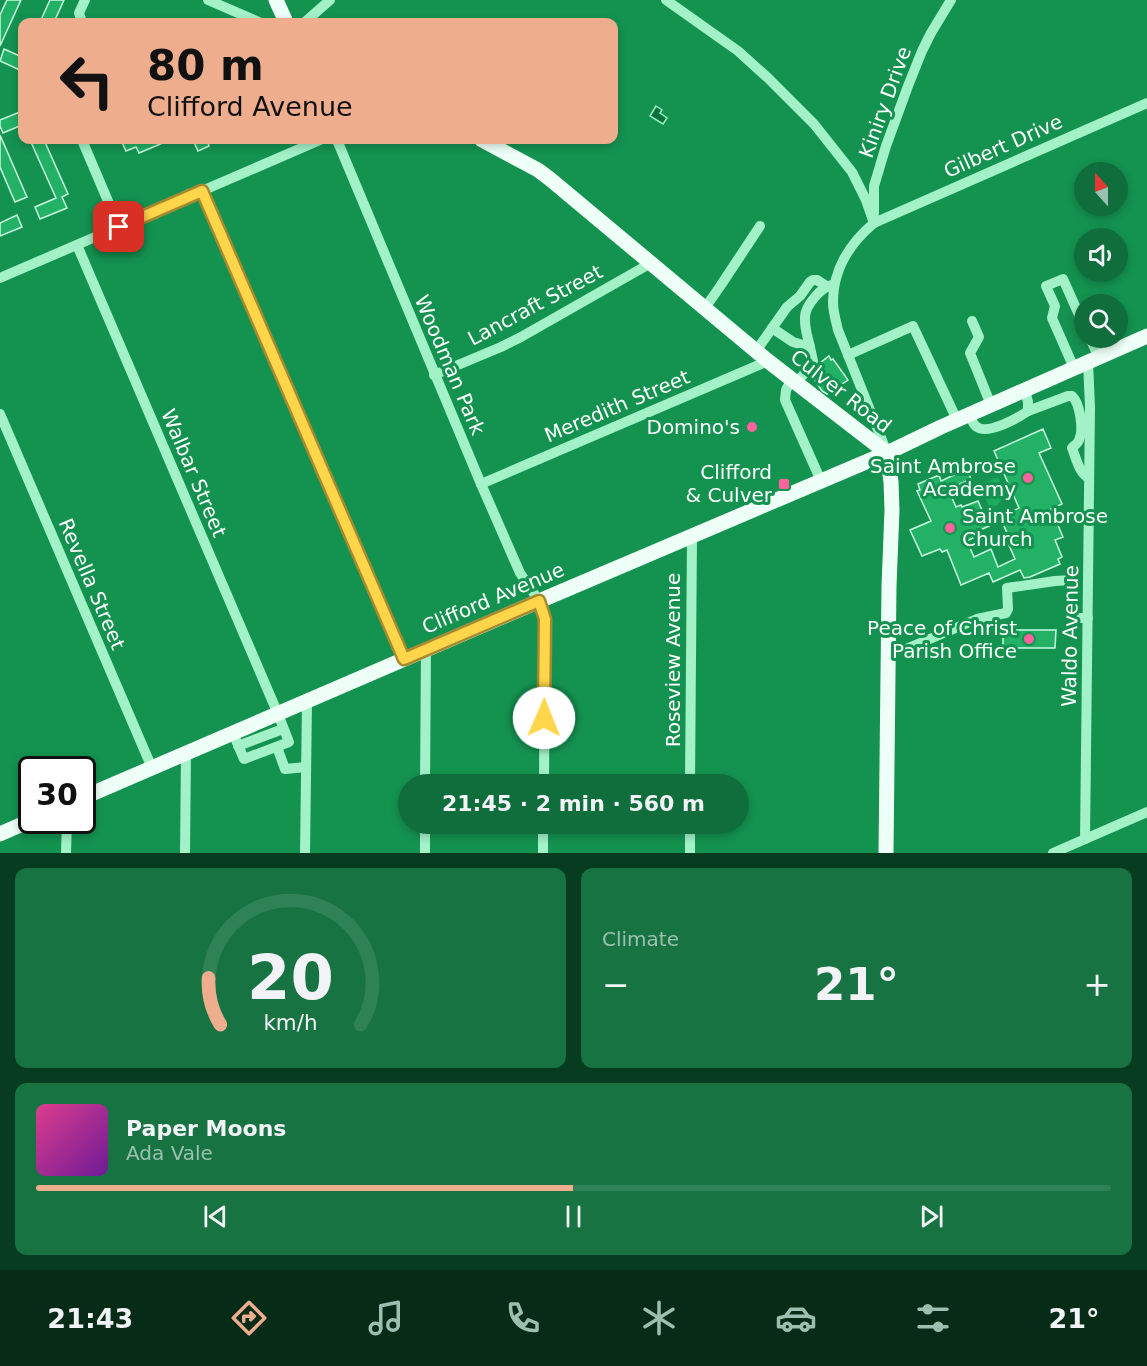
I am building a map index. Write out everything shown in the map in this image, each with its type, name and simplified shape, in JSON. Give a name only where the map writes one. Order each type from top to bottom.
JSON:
[{"type":"main road","points":[[276,0],[284,18]]},
{"type":"main road","name":"Culver Road","points":[[489,144],[550,179],[762,356],[887,453],[892,501],[886,853]]},
{"type":"main road","name":"Clifford Avenue","points":[[96,792],[186,753],[235,740],[280,721],[307,702],[887,453],[1147,336]]},
{"type":"main road","points":[[0,834],[18,826]]},
{"type":"street","points":[[81,18],[79,13],[85,0]]},
{"type":"street","points":[[208,0],[250,18]]},
{"type":"street","points":[[310,18],[330,0]]},
{"type":"street","points":[[666,0],[738,51],[768,78],[814,124],[860,185],[874,223],[862,233],[844,258],[831,285],[832,303],[834,317],[887,453]]},
{"type":"street","name":"Kiniry Drive","points":[[874,223],[874,186],[886,146],[922,51],[951,0]]},
{"type":"street","name":"Gilbert Drive","points":[[874,223],[1147,103]]},
{"type":"street","points":[[84,144],[119,227]]},
{"type":"street","points":[[0,278],[311,144]]},
{"type":"street","name":"Woodman Park","points":[[339,144],[434,375],[520,573],[539,601]]},
{"type":"street","points":[[202,191],[404,659]]},
{"type":"street","points":[[705,308],[760,226]]},
{"type":"street","name":"Walbar Street","points":[[77,245],[280,721]]},
{"type":"street","name":"Lancraft Street","points":[[434,375],[521,337],[651,263]]},
{"type":"street","points":[[1074,304],[1063,279],[1047,286],[1055,306],[1052,318],[1074,346]]},
{"type":"street","points":[[762,356],[772,328],[787,307],[800,296],[810,282],[817,280],[831,285]]},
{"type":"street","points":[[821,481],[785,400],[786,390],[813,361],[804,320],[805,312],[820,291],[831,285]]},
{"type":"street","points":[[972,321],[979,337],[970,353],[991,405]]},
{"type":"street","points":[[848,355],[913,327],[963,417],[982,429],[990,429],[1020,417],[1028,411],[1072,396],[1085,409],[1081,435],[1072,448],[1081,470],[1089,478]]},
{"type":"street","points":[[772,328],[793,342],[810,347]]},
{"type":"street","points":[[1075,348],[1087,363]]},
{"type":"street","points":[[1087,363],[1089,348]]},
{"type":"street","name":"Meredith Street","points":[[481,484],[762,356]]},
{"type":"street","name":"Waldo Avenue","points":[[1085,839],[1089,478],[1085,409],[1087,363]]},
{"type":"street","points":[[1025,390],[1028,411]]},
{"type":"street","name":"Revella Street","points":[[0,414],[152,768]]},
{"type":"street","name":"Roseview Avenue","points":[[690,774],[692,536]]},
{"type":"street","points":[[1072,580],[1073,616],[1088,618]]},
{"type":"street","points":[[888,651],[906,649],[977,619],[1006,613],[1008,609],[1007,588],[1054,581],[1088,580]]},
{"type":"street","points":[[539,601],[545,619],[544,774]]},
{"type":"street","points":[[425,774],[426,650]]},
{"type":"street","points":[[306,853],[307,702]]},
{"type":"street","points":[[235,740],[244,759],[289,742],[280,721]]},
{"type":"street","points":[[277,747],[285,769],[306,767]]},
{"type":"street","points":[[185,853],[186,753]]},
{"type":"street","points":[[1053,853],[1147,812]]},
{"type":"street","points":[[66,853],[67,834]]},
{"type":"street","points":[[425,834],[425,853]]},
{"type":"street","points":[[543,834],[543,853]]},
{"type":"street","points":[[690,834],[690,853]]},
{"type":"shaded area","points":[[656,106],[667,118],[663,124],[650,116]]},
{"type":"shaded area","points":[[998,477],[1005,493],[998,505],[990,508],[979,485]]},
{"type":"building","points":[[7,0],[21,0],[0,46],[0,15]]},
{"type":"building","points":[[50,0],[64,0],[56,18],[42,18]]},
{"type":"building","points":[[4,49],[18,55],[18,69],[0,61]]},
{"type":"building","points":[[18,113],[18,127],[3,133],[0,120]]},
{"type":"building","points":[[0,135],[27,197],[15,202],[0,167]]},
{"type":"building","points":[[32,144],[46,144],[68,194],[62,197],[67,208],[40,219],[35,207],[56,198]]},
{"type":"building","points":[[123,144],[160,144],[139,153],[136,147],[126,151]]},
{"type":"building","points":[[195,144],[208,144],[209,146],[198,151]]},
{"type":"building","points":[[17,215],[22,227],[0,236],[0,223]]},
{"type":"building","points":[[829,356],[848,380],[827,394],[822,391],[812,376],[820,363]]},
{"type":"building","points":[[1043,429],[1051,448],[1039,453],[1062,504],[1051,509],[1063,537],[1055,540],[1062,557],[1058,559],[1060,564],[1030,577],[1024,578],[1020,570],[993,582],[989,573],[961,585],[947,550],[942,552],[940,549],[922,556],[910,530],[931,521],[917,491],[920,490],[918,484],[939,475],[941,481],[967,469],[971,479],[949,491],[956,507],[978,501],[989,526],[971,534],[973,538],[967,541],[974,557],[991,549],[998,567],[1015,559],[1008,543],[1011,542],[1000,517],[1019,508],[994,451]]},
{"type":"building","name":"Peace of Christ Parish Office","points":[[1003,630],[1056,630],[1055,648],[1003,648]]},
{"type":"place","name":"Domino's","points":[[752,427]]},
{"type":"place","name":"Saint Ambrose Academy","points":[[1028,478]]},
{"type":"place","name":"Clifford & Culver","points":[[784,484]]},
{"type":"place","name":"Saint Ambrose Church","points":[[950,528]]},
{"type":"place","name":"Peace of Christ Parish Office","points":[[1029,639]]},
{"type":"route","points":[[119,227],[202,191],[404,659],[539,601],[545,619],[544,718]]}]
